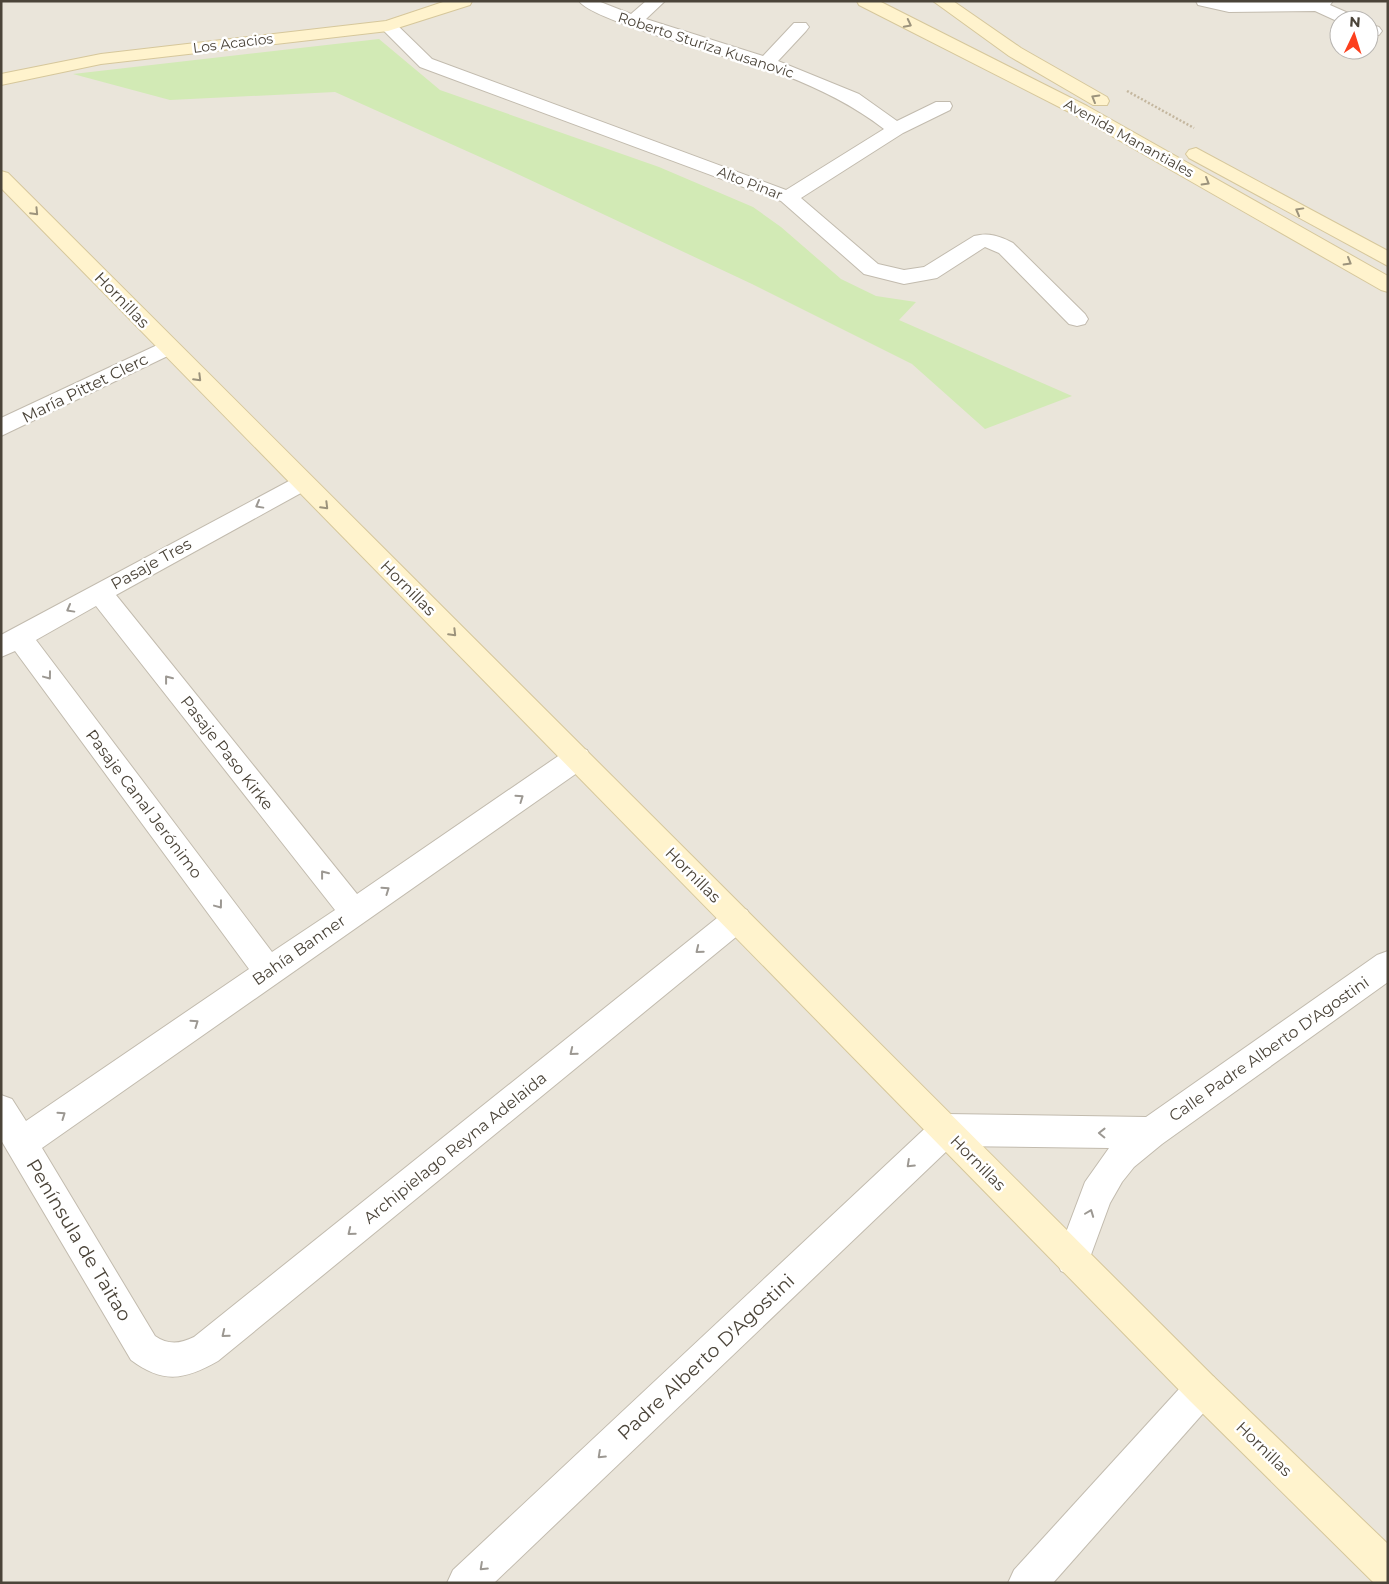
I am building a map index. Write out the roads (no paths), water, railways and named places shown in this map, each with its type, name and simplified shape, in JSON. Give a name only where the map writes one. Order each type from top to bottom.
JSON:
[{"type":"street","name":"Los Acacios","points":[[1,80],[101,59],[388,26],[464,1]]},
{"type":"street","name":"Roberto Sturiza Kusanovic","points":[[587,1],[592,6],[632,22],[767,62],[854,98],[896,129]]},
{"type":"street","points":[[632,22],[657,1]]},
{"type":"street","name":"Avenida Manantiales","points":[[865,1],[1080,110],[1388,285]]},
{"type":"street","name":"Avenida Manantiales","points":[[941,1],[1015,52],[1165,137]]},
{"type":"street","points":[[1204,1],[1229,7],[1317,3],[1330,10]]},
{"type":"street","name":"Alto Pinar","points":[[388,26],[426,63],[788,197],[871,269],[904,277],[930,272],[981,240],[994,241],[1006,248],[1077,319]]},
{"type":"street","points":[[767,62],[800,27]]},
{"type":"street","points":[[788,197],[896,129],[943,106]]},
{"type":"street","name":"Avenida Manantiales","points":[[1182,147],[1388,260]]},
{"type":"street","name":"Hornillas","points":[[1,177],[168,348],[1202,1389],[1388,1570]]},
{"type":"street","name":"María Pittet Clerc","points":[[1,428],[168,348]]},
{"type":"street","name":"Pasaje Tres","points":[[10,642],[302,482]]},
{"type":"street","name":"Pasaje Paso Kirke","points":[[100,593],[354,912]]},
{"type":"street","name":"Pasaje Canal Jerónimo","points":[[10,642],[269,972]]},
{"type":"street","name":"Bahía Banner","points":[[22,1143],[577,758]]},
{"type":"street","name":"Archipielago Reyna Adelaida","points":[[165,1361],[182,1360],[206,1349],[737,919]]},
{"type":"street","name":"Calle Padre Alberto D'Agostini","points":[[1073,1259],[1097,1194],[1123,1156],[1151,1133],[1388,965]]},
{"type":"street","name":"Península de Taitao","points":[[1,1110],[143,1348],[154,1357],[165,1361]]},
{"type":"street","points":[[946,1130],[1151,1133]]},
{"type":"street","name":"Padre Alberto D'Agostini","points":[[466,1583],[946,1130]]},
{"type":"street","points":[[1027,1583],[1202,1389]]}]
